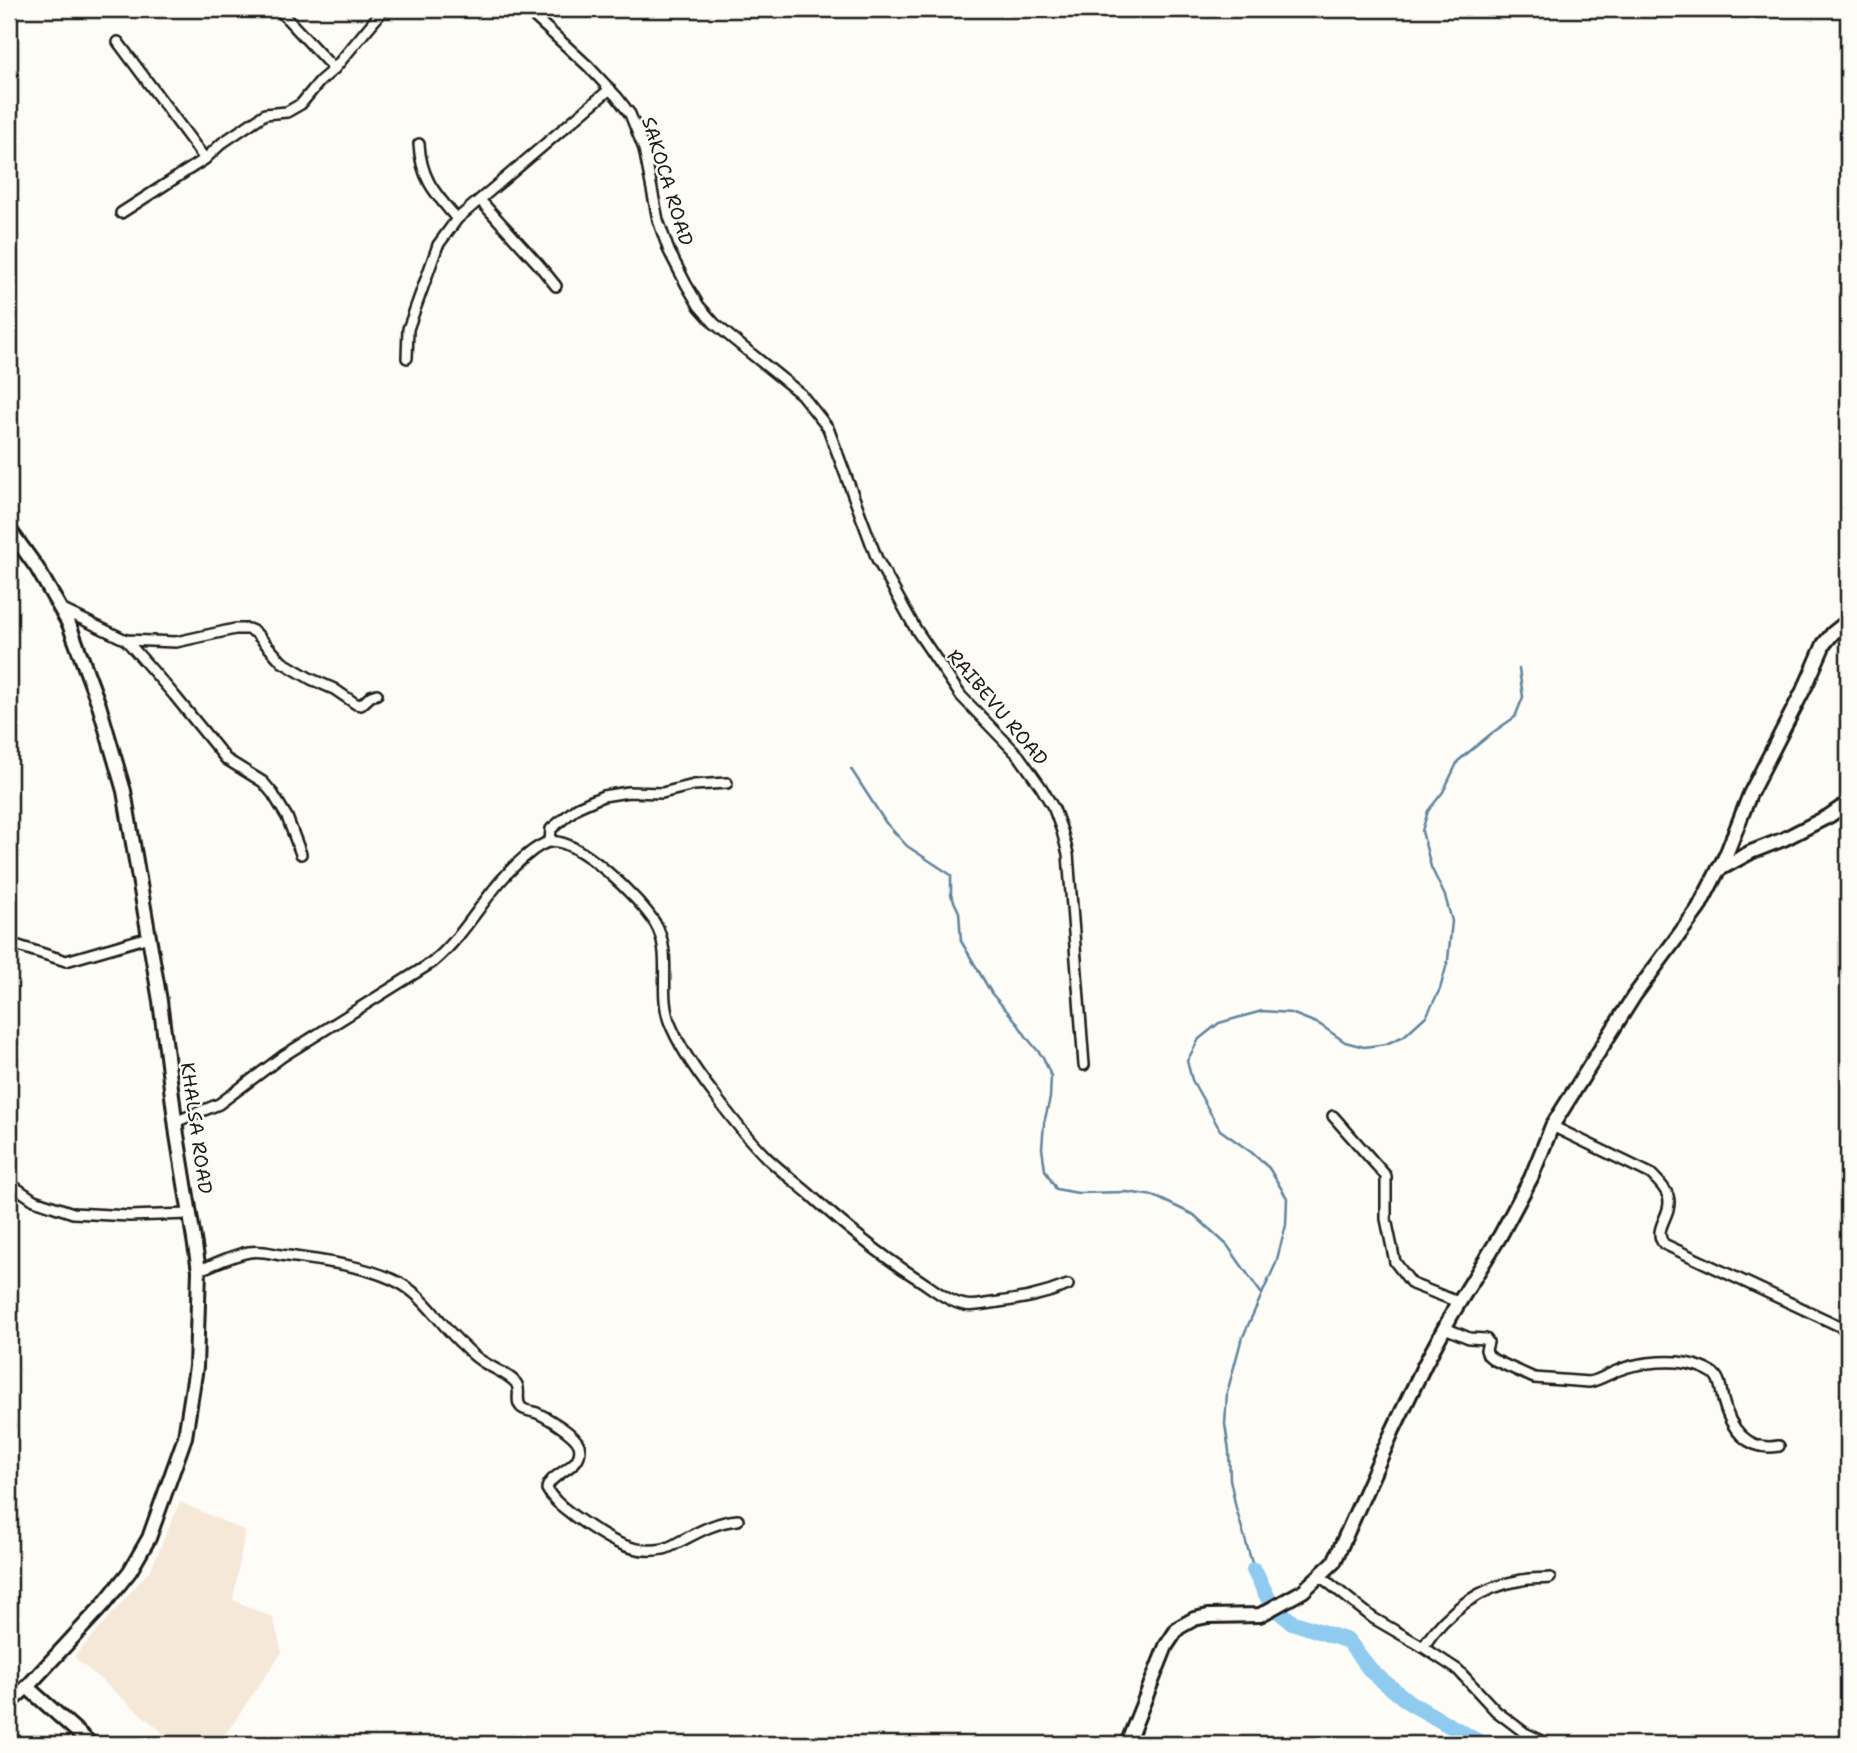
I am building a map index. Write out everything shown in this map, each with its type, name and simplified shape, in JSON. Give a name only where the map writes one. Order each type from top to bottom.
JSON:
[{"type":"street","points":[[278,9],[334,69]]},
{"type":"street","points":[[121,213],[205,159],[222,143],[265,114],[287,112],[301,104],[384,9]]},
{"type":"street","name":"SAKOCA ROAD","points":[[526,9],[588,66],[630,114],[644,149],[650,187],[669,251],[699,306],[733,339],[801,394],[828,428]]},
{"type":"street","points":[[118,42],[205,159]]},
{"type":"street","points":[[407,358],[408,330],[438,245],[457,219],[610,89]]},
{"type":"street","points":[[419,144],[420,161],[426,179],[457,219]]},
{"type":"street","points":[[480,200],[556,286]]},
{"type":"street","name":"RAIBEVU ROAD","points":[[828,428],[877,559],[915,628],[961,696],[1019,756],[1054,809],[1068,853],[1084,1065]]},
{"type":"street","name":"KHALSA ROAD","points":[[9,529],[14,547],[37,568],[69,624],[99,705],[124,791],[160,1001],[199,1270],[196,1367],[185,1437],[149,1538],[130,1571],[103,1605],[9,1703]]},
{"type":"street","points":[[60,608],[125,640],[226,759],[264,782],[287,817],[301,854]]},
{"type":"street","points":[[1127,1744],[1166,1646],[1178,1628],[1194,1619],[1208,1616],[1260,1615],[1303,1591],[1334,1562],[1387,1442],[1444,1328],[1519,1201],[1552,1126],[1633,996],[1698,909],[1739,824],[1750,794],[1825,644],[1833,633],[1848,621]]},
{"type":"street","points":[[125,640],[176,642],[235,629],[248,629],[255,632],[282,662],[334,689],[356,704],[361,705],[377,694]]},
{"type":"street","points":[[550,842],[551,829],[557,823],[578,807],[603,796],[628,792],[662,793],[694,785],[727,783]]},
{"type":"street","points":[[1717,870],[1829,816],[1848,803]]},
{"type":"street","points":[[176,1122],[219,1104],[283,1056],[433,962],[458,938],[504,875],[536,848],[550,842],[568,843],[623,886],[650,916],[662,938],[664,993],[669,1021],[696,1071],[747,1136],[768,1158],[849,1230],[939,1293],[965,1306],[1044,1295],[1068,1285]]},
{"type":"street","points":[[9,943],[66,961],[149,937]]},
{"type":"street","points":[[1333,1116],[1386,1176],[1386,1219],[1395,1262],[1412,1284],[1458,1302]]},
{"type":"street","points":[[1552,1126],[1651,1174],[1658,1181],[1670,1205],[1659,1232],[1664,1244],[1848,1330]]},
{"type":"street","points":[[9,1183],[34,1200],[73,1213],[129,1216],[190,1214]]},
{"type":"street","points":[[199,1270],[249,1252],[263,1251],[326,1260],[398,1282],[422,1300],[452,1335],[479,1359],[516,1383],[518,1400],[523,1409],[536,1412],[574,1436],[579,1446],[578,1456],[569,1469],[549,1482],[547,1487],[551,1496],[562,1507],[596,1532],[634,1549],[662,1550],[718,1524],[738,1520]]},
{"type":"street","points":[[1444,1328],[1469,1338],[1486,1339],[1488,1355],[1534,1378],[1589,1382],[1621,1369],[1662,1362],[1681,1362],[1697,1367],[1714,1374],[1718,1379],[1723,1403],[1740,1436],[1755,1445],[1768,1448],[1779,1446]]},
{"type":"street","points":[[1320,1576],[1373,1618],[1458,1670],[1496,1711],[1525,1733],[1549,1744]]},
{"type":"street","points":[[1423,1647],[1432,1633],[1474,1596],[1521,1580],[1550,1578]]},
{"type":"street","points":[[27,1687],[91,1744]]},
{"type":"shaded area","points":[[180,1502],[245,1531],[233,1600],[273,1618],[282,1652],[227,1732],[209,1744],[176,1744],[74,1657],[151,1569]]},
{"type":"waterway","points":[[1254,1570],[1230,1479],[1225,1424],[1227,1393],[1241,1341],[1276,1263],[1286,1225],[1287,1198],[1269,1168],[1220,1130],[1192,1080],[1187,1061],[1199,1039],[1219,1023],[1262,1011],[1291,1013],[1319,1024],[1345,1042],[1364,1047],[1386,1044],[1404,1036],[1427,1015],[1440,989],[1448,960],[1452,921],[1445,896],[1431,867],[1422,831],[1428,811],[1443,792],[1458,761],[1515,717],[1523,697],[1519,669]]},
{"type":"waterway","points":[[851,769],[886,823],[907,846],[951,875],[951,895],[959,912],[961,941],[992,994],[1043,1057],[1051,1076],[1042,1148],[1045,1170],[1056,1189],[1078,1193],[1127,1192],[1154,1196],[1194,1215],[1227,1245],[1261,1293]]},
{"type":"waterway","points":[[1254,1570],[1272,1606],[1292,1622],[1348,1641],[1372,1672],[1410,1703],[1482,1744]]}]
